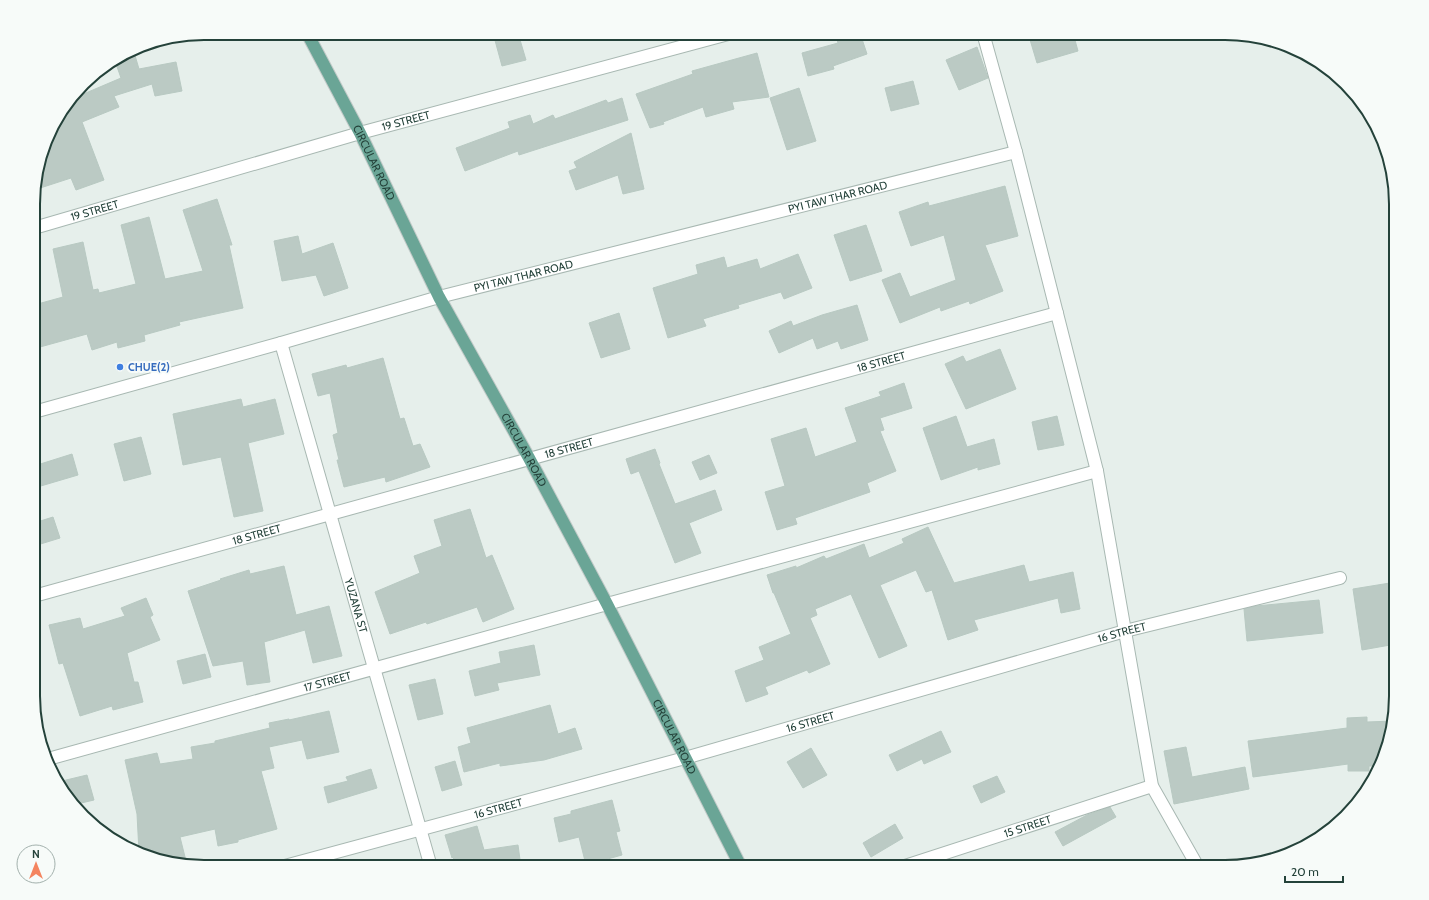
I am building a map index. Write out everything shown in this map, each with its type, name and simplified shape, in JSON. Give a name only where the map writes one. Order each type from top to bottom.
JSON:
[{"type":"main road","name":"CIRCULAR ROAD","points":[[311,40],[360,133],[439,297],[530,458],[607,604],[737,860]]},
{"type":"street","name":"19 STREET","points":[[40,226],[360,133],[706,40]]},
{"type":"street","points":[[985,40],[1016,152],[1097,471],[1152,786],[1194,860]]},
{"type":"street","name":"PYI TAW THAR ROAD","points":[[40,410],[282,343],[439,297],[1016,152]]},
{"type":"street","name":"18 STREET","points":[[40,594],[1057,313]]},
{"type":"street","name":"YUZANA ST","points":[[282,343],[429,860]]},
{"type":"street","name":"17 STREET","points":[[52,758],[607,604],[1097,471]]},
{"type":"street","name":"16 STREET","points":[[307,860],[685,758],[1125,631],[1340,578]]},
{"type":"street","name":"15 STREET","points":[[924,860],[1152,786]]},
{"type":"building","points":[[495,40],[520,40],[526,60],[502,66]]},
{"type":"building","points":[[837,40],[862,40],[867,54],[833,66],[834,69],[808,76],[802,53],[838,43]]},
{"type":"building","points":[[1030,40],[1075,40],[1078,51],[1037,63]]},
{"type":"building","points":[[977,47],[988,78],[959,90],[946,60]]},
{"type":"building","points":[[757,53],[769,97],[732,102],[734,109],[706,117],[703,107],[663,122],[664,124],[650,128],[636,94],[693,74],[692,71]]},
{"type":"building","points":[[135,55],[139,69],[176,62],[182,91],[155,96],[152,84],[114,96],[119,107],[82,122],[104,180],[76,190],[71,178],[41,188],[43,172],[52,141],[74,104],[82,94],[121,78],[117,66]]},
{"type":"building","points":[[913,81],[919,104],[891,111],[885,88]]},
{"type":"building","points":[[799,88],[816,141],[787,150],[770,98]]},
{"type":"building","points":[[622,98],[628,120],[519,155],[518,151],[465,171],[456,148],[510,128],[508,122],[530,115],[533,124],[553,115],[555,119],[606,100],[608,103]]},
{"type":"building","points":[[631,133],[644,189],[623,194],[618,175],[576,190],[569,171],[577,168],[574,162]]},
{"type":"building","points":[[1005,186],[1018,236],[985,245],[1003,291],[970,304],[969,301],[941,311],[940,307],[900,323],[882,280],[900,273],[910,297],[956,280],[944,235],[911,246],[899,212],[928,202],[929,206]]},
{"type":"building","points":[[217,199],[232,245],[229,245],[243,308],[179,322],[180,325],[144,335],[145,341],[118,348],[117,342],[92,350],[87,334],[40,347],[40,303],[63,297],[53,249],[83,242],[93,290],[98,289],[99,293],[136,284],[121,225],[149,217],[165,279],[203,271],[183,210]]},
{"type":"building","points":[[866,225],[882,271],[850,281],[834,235]]},
{"type":"building","points":[[298,236],[302,254],[333,243],[348,288],[324,296],[316,275],[282,281],[274,241]]},
{"type":"building","points":[[798,254],[812,288],[784,299],[781,292],[738,305],[739,308],[703,319],[706,326],[668,338],[653,288],[698,274],[696,265],[724,257],[727,268],[757,259],[760,269]]},
{"type":"building","points":[[857,305],[868,340],[841,349],[838,341],[817,349],[813,338],[779,353],[769,331],[791,321],[793,326],[822,315]]},
{"type":"building","points":[[619,313],[630,349],[601,358],[589,323]]},
{"type":"building","points":[[1000,349],[1016,389],[966,409],[945,364],[963,356],[966,362]]},
{"type":"building","points":[[383,358],[400,419],[404,418],[413,446],[420,444],[430,467],[386,482],[385,477],[344,487],[337,460],[339,460],[333,435],[338,433],[330,393],[318,396],[312,374],[346,365],[347,368]]},
{"type":"building","points":[[904,383],[912,408],[880,418],[884,430],[880,431],[896,471],[867,483],[870,492],[795,518],[797,524],[777,530],[765,492],[785,486],[771,439],[806,428],[815,457],[857,442],[845,408],[881,396],[879,392]]},
{"type":"building","points":[[241,399],[243,407],[275,399],[284,434],[248,443],[263,511],[234,517],[221,457],[183,465],[173,414]]},
{"type":"building","points":[[956,416],[967,447],[994,439],[1000,464],[978,470],[978,467],[941,480],[923,428]]},
{"type":"building","points":[[1057,416],[1064,445],[1038,450],[1032,422]]},
{"type":"building","points":[[141,437],[151,474],[124,481],[114,444]]},
{"type":"building","points":[[655,449],[660,463],[659,464],[675,504],[715,490],[722,510],[689,523],[701,553],[675,563],[639,471],[631,474],[626,459]]},
{"type":"building","points":[[72,454],[78,475],[40,486],[40,464]]},
{"type":"building","points":[[709,455],[717,473],[700,480],[692,462]]},
{"type":"building","points":[[470,509],[486,558],[492,555],[514,609],[483,622],[477,607],[427,624],[426,622],[390,634],[375,592],[420,573],[414,556],[442,546],[434,520]]},
{"type":"building","points":[[53,517],[60,538],[40,544],[40,521]]},
{"type":"building","points":[[928,527],[954,583],[1024,565],[1029,582],[1073,572],[1080,609],[1061,613],[1058,598],[974,620],[978,630],[948,640],[932,590],[926,592],[916,570],[880,585],[907,646],[879,658],[851,594],[815,609],[817,615],[810,618],[830,664],[809,673],[807,670],[765,687],[768,694],[746,702],[735,671],[764,660],[759,647],[791,634],[773,593],[767,575],[796,566],[796,568],[824,556],[826,559],[864,544],[869,558],[904,543],[902,539]]},
{"type":"building","points":[[284,566],[296,615],[329,606],[342,656],[313,663],[305,630],[264,642],[270,682],[247,685],[243,661],[213,666],[188,591],[249,570],[250,574]]},
{"type":"building","points":[[1389,583],[1389,645],[1362,650],[1353,589]]},
{"type":"building","points":[[146,598],[153,615],[150,617],[160,640],[127,653],[134,682],[138,682],[143,702],[113,710],[112,706],[80,716],[63,663],[59,664],[49,625],[80,618],[83,629],[125,616],[121,608]]},
{"type":"building","points":[[1319,600],[1323,633],[1247,641],[1244,609],[1256,606]]},
{"type":"building","points":[[534,645],[540,675],[497,683],[499,690],[475,696],[469,671],[501,663],[499,652]]},
{"type":"building","points":[[205,654],[211,677],[183,684],[177,661]]},
{"type":"building","points":[[435,679],[443,714],[418,720],[409,685]]},
{"type":"building","points":[[550,705],[558,734],[575,728],[582,749],[544,760],[500,766],[500,763],[464,772],[458,747],[471,743],[467,728]]},
{"type":"building","points":[[329,711],[339,752],[307,759],[302,740],[269,747],[274,768],[261,771],[277,829],[238,840],[238,842],[218,846],[215,829],[180,837],[186,859],[172,857],[139,847],[137,814],[125,760],[157,753],[160,764],[193,759],[191,747],[215,743],[215,741],[270,728],[269,723]]},
{"type":"building","points":[[1367,717],[1367,722],[1387,721],[1377,759],[1374,766],[1369,766],[1369,771],[1348,771],[1348,764],[1253,777],[1248,741],[1347,728],[1347,718]]},
{"type":"building","points":[[941,731],[951,752],[924,764],[922,759],[897,771],[889,755]]},
{"type":"building","points":[[1186,747],[1192,777],[1245,767],[1249,789],[1174,804],[1164,751]]},
{"type":"building","points":[[811,748],[827,775],[803,788],[787,762]]},
{"type":"building","points":[[455,761],[462,785],[442,791],[435,767]]},
{"type":"building","points":[[371,769],[377,788],[328,803],[324,787],[348,781],[346,777]]},
{"type":"building","points":[[87,775],[94,800],[80,803],[64,781]]},
{"type":"building","points":[[997,776],[1005,792],[981,803],[973,786]]},
{"type":"building","points":[[612,800],[620,831],[616,832],[622,855],[604,860],[585,860],[579,837],[559,842],[554,818],[571,814],[571,811]]},
{"type":"building","points":[[1110,807],[1116,817],[1063,846],[1055,832],[1087,815]]},
{"type":"building","points":[[895,824],[903,838],[871,857],[863,843]]},
{"type":"building","points":[[477,826],[484,850],[518,845],[520,860],[454,860],[445,835]]},
{"type":"place","name":"CHUE(2)","points":[[120,367]]}]
